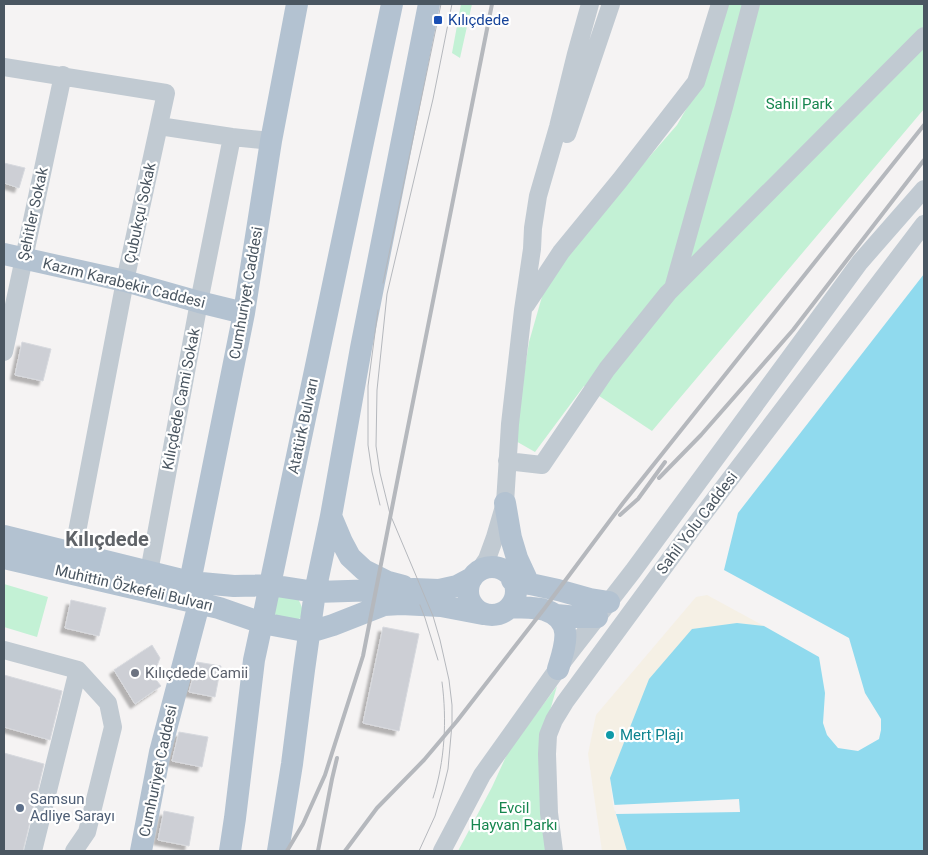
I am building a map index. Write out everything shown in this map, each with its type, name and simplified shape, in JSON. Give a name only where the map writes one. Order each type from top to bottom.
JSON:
[{"type":"main road","name":"Cumhuriyet Caddesi","points":[[190,582],[244,313],[271,141],[297,4]]},
{"type":"main road","name":"Atatürk Bulvarı","points":[[230,851],[254,660],[392,4]]},
{"type":"main road","points":[[278,851],[292,764],[315,592],[429,4]]},
{"type":"main road","name":"Kazım Karabekir Caddesi","points":[[14,256],[125,281],[244,313]]},
{"type":"main road","points":[[505,503],[521,582]]},
{"type":"main road","points":[[331,516],[350,557],[364,570],[388,582],[414,589],[439,590],[457,586],[483,569],[499,569],[521,582],[590,599],[603,609]]},
{"type":"main road","name":"Muhittin Özkefeli Bulvarı","points":[[4,536],[190,582],[234,586],[270,585],[315,592],[414,589]]},
{"type":"main road","name":"Muhittin Özkefeli Bulvarı","points":[[4,558],[219,608],[262,623],[310,632]]},
{"type":"main road","points":[[475,575],[469,585],[469,599],[472,605],[483,614]]},
{"type":"main road","points":[[310,632],[384,605],[441,606],[497,615],[510,607],[516,593],[515,585],[521,582]]},
{"type":"main road","name":"Cumhuriyet Caddesi","points":[[141,851],[160,752],[199,604]]},
{"type":"main road","points":[[510,607],[544,609],[556,615],[578,617],[603,609]]},
{"type":"main road","points":[[556,615],[563,624],[566,635],[565,647],[558,668]]},
{"type":"street","points":[[475,575],[487,559],[505,503],[507,461],[523,310],[538,196],[590,4]]},
{"type":"street","points":[[532,248],[542,229],[557,164],[611,4]]},
{"type":"street","points":[[523,310],[561,252],[696,82],[720,4]]},
{"type":"street","points":[[673,287],[751,4]]},
{"type":"street","points":[[507,461],[542,465],[608,369],[673,287],[924,36]]},
{"type":"street","name":"Çubukçu Sokak","points":[[4,67],[166,93],[125,281],[73,554]]},
{"type":"street","name":"Şehitler Sokak","points":[[4,352],[14,256],[63,75]]},
{"type":"street","points":[[159,126],[271,141]]},
{"type":"street","name":"Kılıçdede Cami Sokak","points":[[149,572],[232,137]]},
{"type":"street","points":[[442,851],[482,775],[558,668],[860,262],[924,189]]},
{"type":"street","name":"Sahil Yolu Caddesi","points":[[554,851],[549,813],[547,754],[548,735],[554,720],[565,702],[694,525],[924,224]]},
{"type":"street","points":[[4,650],[78,670],[108,703],[113,727],[87,832],[74,851]]},
{"type":"street","points":[[33,851],[78,670]]},
{"type":"green space","points":[[461,4],[472,4],[460,58],[452,53]]},
{"type":"green space","name":"Sahil Park","points":[[726,4],[924,4],[924,109],[652,431],[584,386],[535,452],[514,440],[529,342],[545,286],[584,232],[677,125],[703,80]]},
{"type":"green space","points":[[4,584],[48,597],[37,637],[4,627]]},
{"type":"green space","points":[[276,594],[298,599],[301,605],[302,614],[300,618],[284,628],[268,603]]},
{"type":"green space","name":"Evcil Hayvan Parkı","points":[[557,686],[548,718],[552,851],[458,851],[492,787],[509,750]]},
{"type":"sand","name":"Mert Plajı","points":[[707,595],[764,626],[737,623],[610,778],[613,805],[627,851],[602,851],[588,754],[596,715],[696,597]]},
{"type":"water","points":[[924,274],[924,851],[627,851],[616,814],[610,778],[649,679],[692,629],[737,623],[764,626],[819,657],[825,693],[823,723],[827,735],[838,748],[858,751],[879,739],[881,719],[865,693],[849,638],[724,570],[738,513]]},
{"type":"pier","points":[[739,799],[740,812],[616,814],[613,805]]},
{"type":"building","points":[[4,163],[25,168],[19,188],[4,183]]},
{"type":"building","points":[[22,342],[51,349],[43,381],[15,375]]},
{"type":"building","points":[[71,600],[106,608],[99,636],[65,628]]},
{"type":"building","points":[[383,627],[419,634],[399,731],[363,723]]},
{"type":"building","name":"Kılıçdede Camii","points":[[152,645],[160,658],[153,676],[161,686],[135,704],[114,670]]},
{"type":"building","points":[[197,662],[221,666],[215,697],[189,692]]},
{"type":"building","points":[[4,675],[62,691],[50,740],[4,727]]},
{"type":"building","points":[[179,732],[208,737],[202,767],[172,761]]},
{"type":"building","name":"Samsun Adliye Sarayı","points":[[4,753],[44,764],[23,851],[4,851]]},
{"type":"building","points":[[164,811],[194,817],[189,846],[158,840]]},
{"type":"tram line","points":[[383,283],[441,4]]},
{"type":"tram line","points":[[419,851],[435,816],[448,769],[452,705],[449,680],[433,616],[390,514],[380,473],[376,446],[377,390],[387,294],[433,99],[452,4]]},
{"type":"tram line","points":[[378,310],[368,386],[368,445],[380,505]]},
{"type":"tram line","points":[[420,605],[438,660]]},
{"type":"tram line","points":[[433,798],[440,770],[444,740],[442,682]]},
{"type":"railway","points":[[287,851],[303,824],[325,775],[363,656],[492,4]]},
{"type":"railway","points":[[345,851],[377,808],[424,760],[457,721],[623,503],[924,125]]},
{"type":"railway","points":[[659,478],[701,435],[793,330],[924,160]]},
{"type":"railway","points":[[620,515],[638,499],[665,462]]},
{"type":"railway","points":[[318,851],[337,758]]},
{"type":"place","name":"Kılıçdede","points":[[438,20]]},
{"type":"place","name":"Kılıçdede Camii","points":[[135,673]]},
{"type":"place","name":"Mert Plajı","points":[[610,735]]},
{"type":"place","name":"Samsun Adliye Sarayı","points":[[20,808]]},
{"type":"district","name":"Kılıçdede","points":[[107,539]]}]
